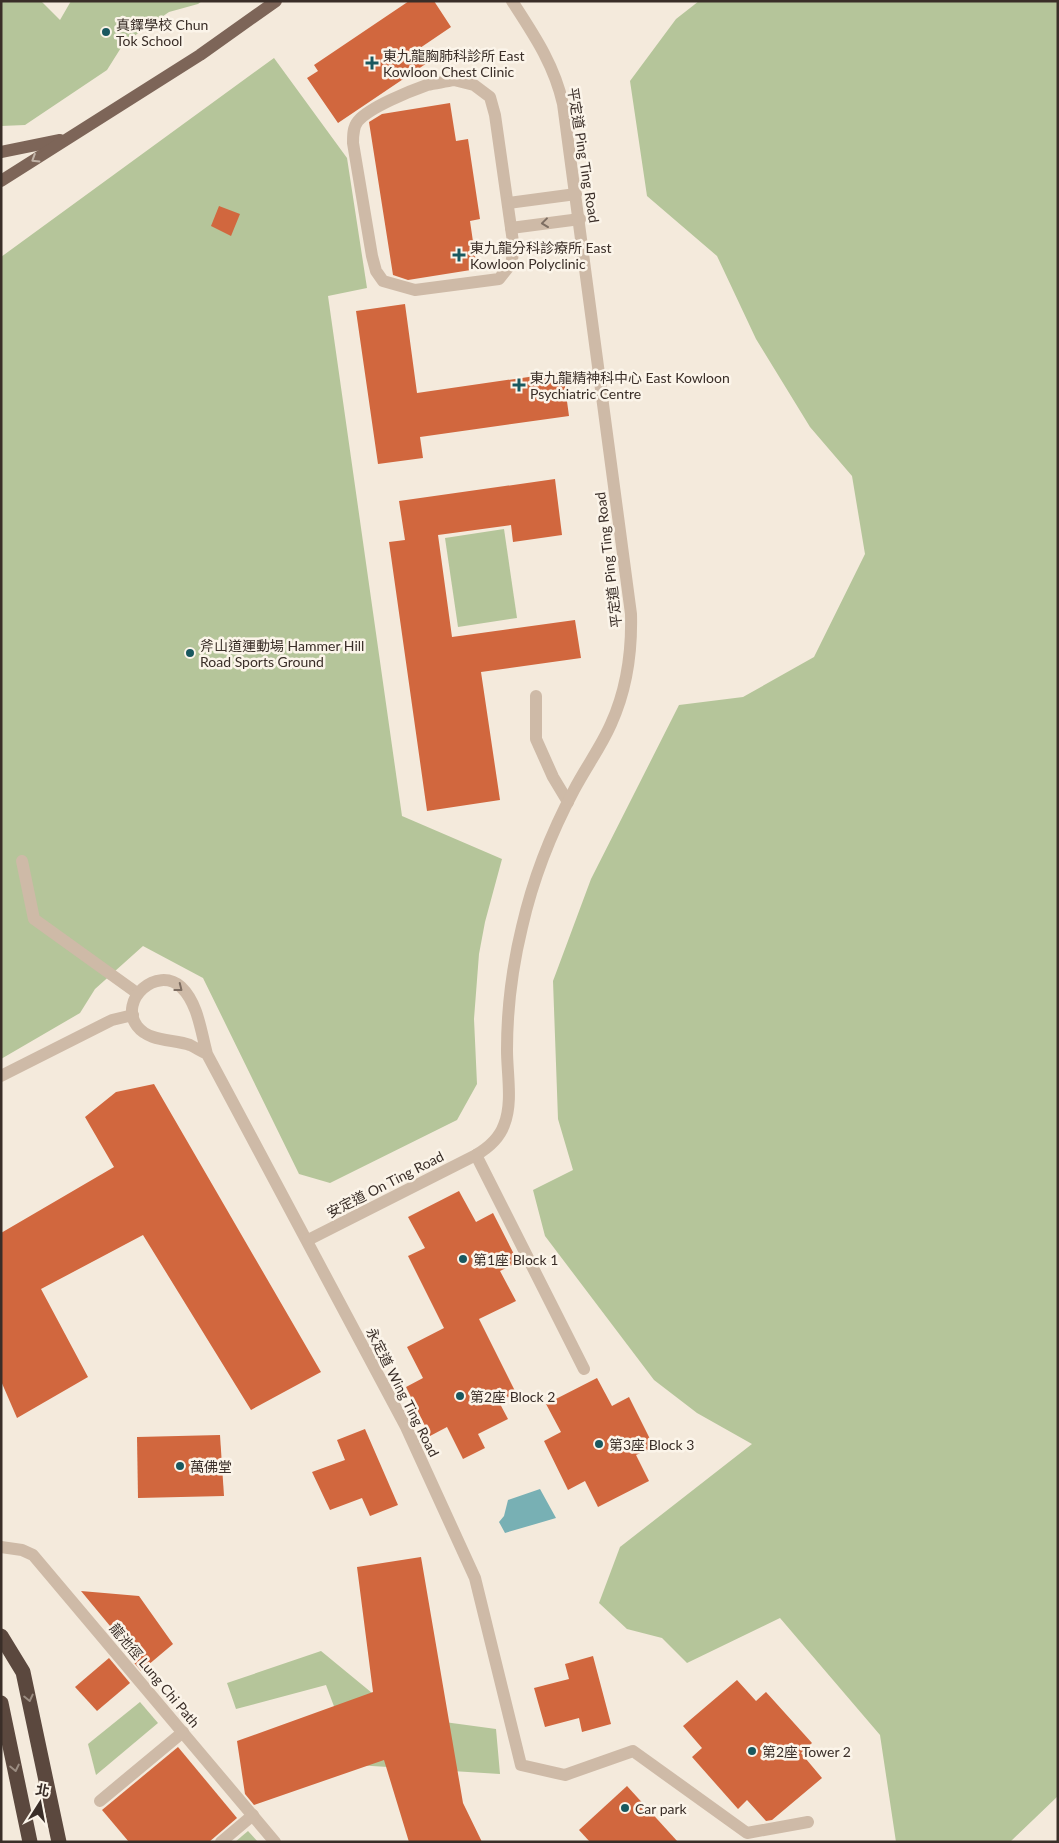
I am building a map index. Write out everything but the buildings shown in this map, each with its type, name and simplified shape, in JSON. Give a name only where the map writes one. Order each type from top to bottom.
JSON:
[{"type":"highway","points":[[1,1636],[23,1672],[59,1842]]},
{"type":"highway","points":[[1,1703],[30,1842]]},
{"type":"main road","points":[[1,181],[200,55],[276,1]]},
{"type":"main road","points":[[1,152],[70,138]]},
{"type":"street","name":"平定道 Ping Ting Road","points":[[476,1155],[498,1136],[507,1118],[508,1007],[514,962],[537,874],[554,830],[611,724],[622,698],[632,642],[631,614],[580,219],[563,104],[559,87],[546,54],[512,1]]},
{"type":"street","points":[[454,80],[474,85],[490,97],[495,115],[508,203],[514,249],[510,264],[499,279],[415,290],[383,282],[376,271],[372,256],[355,152],[354,131],[357,122],[367,113],[382,105],[428,85],[454,80]]},
{"type":"street","points":[[508,203],[576,194]]},
{"type":"street","points":[[511,228],[580,219]]},
{"type":"street","points":[[536,696],[536,739],[568,802]]},
{"type":"street","points":[[22,861],[34,919],[137,993],[133,1004],[133,1015],[137,1026],[159,1039],[190,1046],[207,1054]]},
{"type":"street","name":"永定道 Wing Ting Road","points":[[137,993],[146,985],[156,980],[167,981],[180,986],[194,1007],[207,1054],[308,1240],[406,1427],[475,1578],[521,1765],[564,1774],[633,1751],[746,1833],[808,1822]]},
{"type":"street","points":[[1,1076],[108,1022],[122,1016],[133,1015]]},
{"type":"street","points":[[476,1155],[584,1369]]},
{"type":"street","name":"安定道 On Ting Road","points":[[308,1240],[476,1155]]},
{"type":"street","name":"龍池徑 Lung Chi Path","points":[[1,1547],[22,1550],[33,1555],[275,1842]]},
{"type":"street","points":[[100,1801],[184,1732]]},
{"type":"street","points":[[221,1842],[253,1815]]},
{"type":"green space","points":[[1,1],[41,1],[60,20],[71,1],[202,1],[198,4],[169,12],[124,43],[107,70],[25,125],[1,126]]},
{"type":"green space","points":[[699,1],[1058,1],[1058,1796],[1010,1842],[896,1842],[880,1735],[780,1618],[687,1663],[662,1638],[627,1629],[599,1603],[620,1547],[752,1444],[697,1413],[654,1380],[545,1236],[533,1190],[573,1170],[558,1119],[553,981],[591,879],[679,705],[743,697],[814,657],[865,554],[852,476],[810,427],[756,339],[717,256],[647,196],[630,81],[676,19]]},
{"type":"green space","name":"斧山道運動場 Hammer Hill Road Sports Ground","points":[[274,58],[347,158],[367,288],[328,296],[402,816],[502,859],[485,922],[479,954],[474,1019],[477,1084],[457,1120],[330,1183],[299,1174],[203,978],[143,946],[95,989],[80,1013],[1,1059],[1,257]]},
{"type":"green space","points":[[504,529],[517,618],[458,627],[445,538]]},
{"type":"green space","points":[[321,1651],[400,1716],[496,1729],[500,1774],[356,1765],[326,1685],[236,1709],[227,1683]]},
{"type":"green space","points":[[140,1702],[158,1723],[96,1775],[88,1744]]},
{"type":"green space","points":[[248,1831],[258,1842],[235,1842]]},
{"type":"water","points":[[540,1489],[556,1518],[505,1533],[499,1522],[504,1516],[508,1500]]},
{"type":"place","name":"真鐸學校 Chun Tok School","points":[[106,32]]},
{"type":"place","name":"東九龍胸肺科診所 East Kowloon Chest Clinic","points":[[372,63]]},
{"type":"place","name":"東九龍分科診療所 East Kowloon Polyclinic","points":[[459,255]]},
{"type":"place","name":"東九龍精神科中心 East Kowloon Psychiatric Centre","points":[[519,385]]},
{"type":"place","name":"斧山道運動場 Hammer Hill Road Sports Ground","points":[[190,653]]},
{"type":"place","name":"第1座 Block 1","points":[[463,1259]]},
{"type":"place","name":"第2座 Block 2","points":[[460,1396]]},
{"type":"place","name":"第3座 Block 3","points":[[599,1444]]},
{"type":"place","name":"萬佛堂","points":[[180,1466]]},
{"type":"place","name":"第2座 Tower 2","points":[[752,1751]]},
{"type":"place","name":"Car park","points":[[625,1808]]}]
